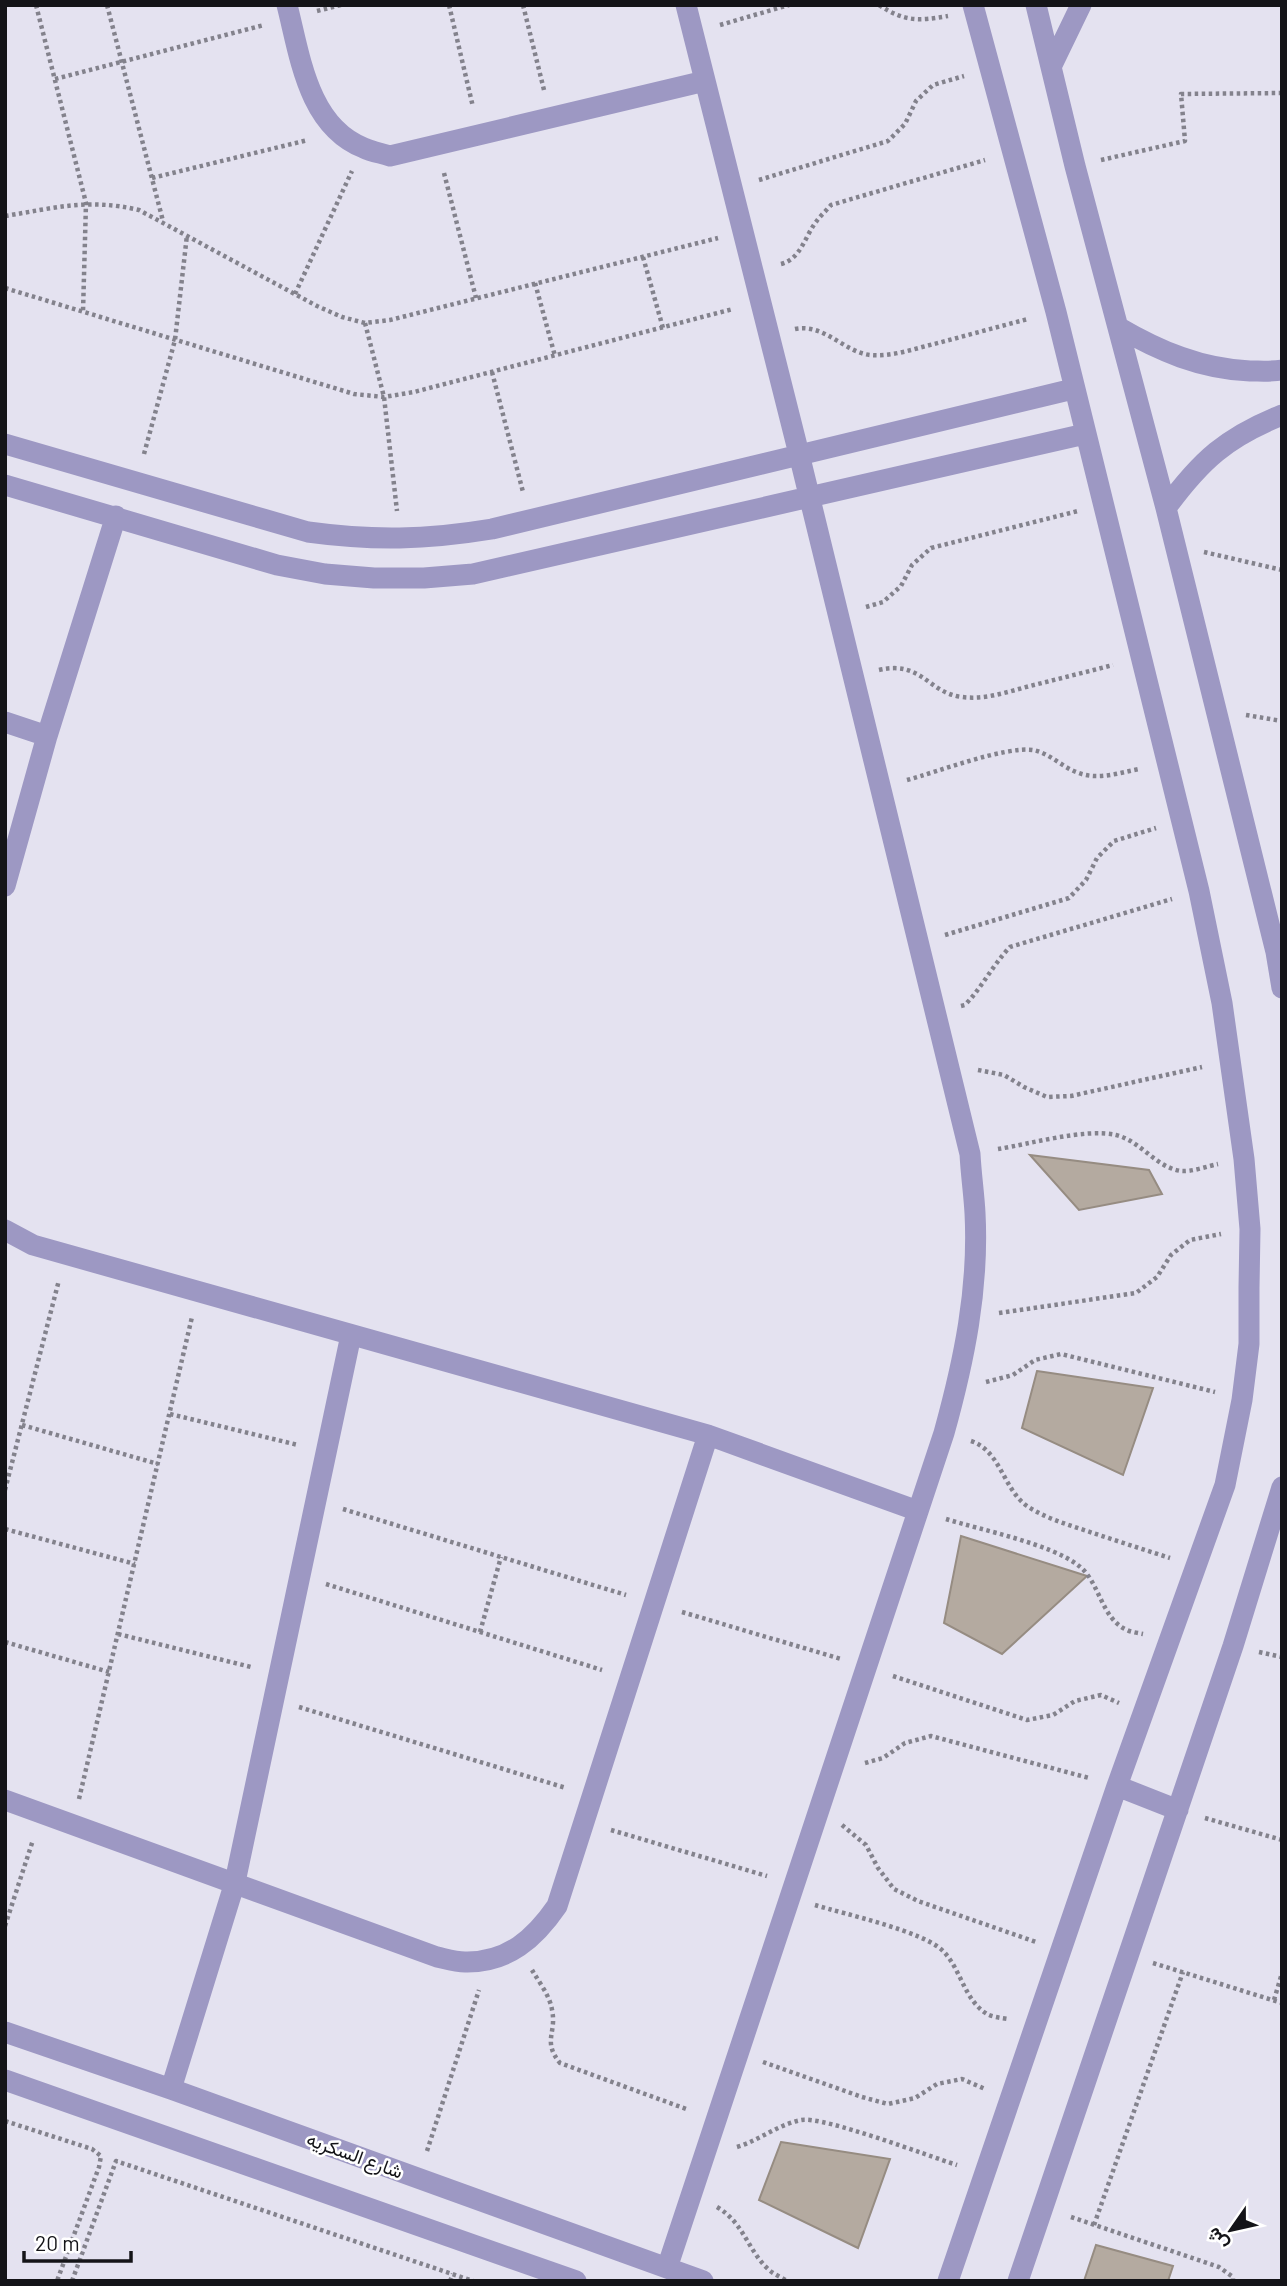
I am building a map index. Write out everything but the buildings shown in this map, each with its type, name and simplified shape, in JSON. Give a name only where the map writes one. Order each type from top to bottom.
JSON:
[{"type":"street","points":[[667,2268],[944,1433],[960,1374],[971,1317],[975,1264],[975,1214],[970,1154],[686,5]]},
{"type":"street","points":[[1036,5],[1075,166],[1166,508],[1276,952],[1282,988]]},
{"type":"street","points":[[1051,67],[1082,5]]},
{"type":"street","points":[[948,2281],[1117,1786],[1225,1485],[1242,1399],[1248,1344],[1250,1229],[1244,1158],[1230,1061],[1199,891],[1056,312],[974,9]]},
{"type":"street","points":[[289,12],[306,79],[318,108],[339,133],[362,148],[390,156],[705,81]]},
{"type":"street","points":[[1118,327],[1154,348],[1192,362],[1233,370],[1282,370]]},
{"type":"street","points":[[5,444],[308,532],[400,540],[446,537],[531,520],[1073,389]]},
{"type":"street","points":[[1166,508],[1189,477],[1217,449],[1250,428],[1282,415]]},
{"type":"street","points":[[5,485],[277,565],[325,574],[424,578],[473,574],[1085,434]]},
{"type":"street","points":[[5,886],[47,736],[116,516]]},
{"type":"street","points":[[5,722],[47,736]]},
{"type":"street","points":[[5,1230],[33,1245],[708,1435],[918,1511]]},
{"type":"street","points":[[171,2089],[235,1882],[351,1335]]},
{"type":"street","points":[[5,1800],[437,1957],[465,1962],[489,1959],[519,1948],[541,1929],[557,1906],[708,1435]]},
{"type":"street","points":[[1018,2281],[1233,1646],[1281,1495]]},
{"type":"street","points":[[1117,1786],[1178,1810]]},
{"type":"street","name":"شارع السكريه","points":[[5,2032],[703,2281]]},
{"type":"street","points":[[5,2080],[576,2281]]},
{"type":"path","points":[[36,5],[86,202],[83,312]]},
{"type":"path","points":[[107,5],[163,221]]},
{"type":"path","points":[[449,5],[480,135]]},
{"type":"path","points":[[523,5],[551,118]]},
{"type":"path","points":[[693,33],[789,5]]},
{"type":"path","points":[[879,5],[895,16],[919,21],[974,9]]},
{"type":"path","points":[[55,79],[289,12]]},
{"type":"path","points":[[732,188],[888,141],[905,124],[916,101],[933,85],[991,68]]},
{"type":"path","points":[[1075,166],[1185,141],[1181,94],[1282,93]]},
{"type":"path","points":[[152,178],[339,133]]},
{"type":"path","points":[[436,145],[476,298]]},
{"type":"path","points":[[295,294],[362,148]]},
{"type":"path","points":[[753,271],[786,263],[803,245],[814,223],[831,205],[1013,152]]},
{"type":"path","points":[[5,216],[86,202],[139,210],[295,294],[342,317],[365,323],[390,320],[742,232]]},
{"type":"path","points":[[136,482],[175,340],[187,235]]},
{"type":"path","points":[[643,257],[663,328]]},
{"type":"path","points":[[535,283],[555,356]]},
{"type":"path","points":[[5,288],[354,394],[384,397],[414,392],[760,302]]},
{"type":"path","points":[[769,335],[801,328],[825,333],[845,346],[869,355],[893,354],[1056,312]]},
{"type":"path","points":[[365,323],[384,397],[400,540]]},
{"type":"path","points":[[492,372],[531,520]]},
{"type":"path","points":[[838,615],[883,603],[901,586],[912,565],[931,548],[1103,505]]},
{"type":"path","points":[[1175,545],[1282,570]]},
{"type":"path","points":[[853,676],[894,667],[917,673],[936,687],[958,697],[983,698],[1141,658]]},
{"type":"path","points":[[880,788],[1010,751],[1034,750],[1056,759],[1076,772],[1100,777],[1166,763]]},
{"type":"path","points":[[917,944],[1069,898],[1086,880],[1097,858],[1114,841],[1182,819]]},
{"type":"path","points":[[934,1013],[965,1005],[982,987],[992,965],[1010,947],[1199,891]]},
{"type":"path","points":[[950,1077],[980,1069],[1003,1075],[1047,1097],[1071,1096],[1230,1061]]},
{"type":"path","points":[[970,1154],[1092,1133],[1117,1135],[1159,1163],[1183,1171],[1244,1158]]},
{"type":"path","points":[[971,1317],[1136,1293],[1157,1277],[1171,1255],[1190,1240],[1250,1229]]},
{"type":"path","points":[[5,1490],[8,1470],[66,1254]]},
{"type":"path","points":[[73,1824],[198,1292]]},
{"type":"path","points":[[960,1374],[988,1382],[1013,1376],[1035,1360],[1061,1353],[1242,1399]]},
{"type":"path","points":[[170,1414],[326,1452]]},
{"type":"path","points":[[22,1425],[158,1464]]},
{"type":"path","points":[[944,1433],[976,1443],[996,1461],[1008,1484],[1024,1504],[1047,1518],[1197,1567]]},
{"type":"path","points":[[316,1501],[866,1666],[1027,1720],[1053,1715],[1075,1701],[1101,1695],[1143,1712]]},
{"type":"path","points":[[918,1511],[1059,1553],[1081,1567],[1096,1588],[1107,1611],[1125,1630],[1170,1640]]},
{"type":"path","points":[[5,1529],[135,1564]]},
{"type":"path","points":[[480,1632],[501,1557]]},
{"type":"path","points":[[300,1576],[630,1679]]},
{"type":"path","points":[[118,1634],[279,1674]]},
{"type":"path","points":[[5,1642],[109,1672]]},
{"type":"path","points":[[274,1699],[593,1796]]},
{"type":"path","points":[[836,1760],[857,1765],[883,1758],[905,1743],[931,1736],[1117,1786]]},
{"type":"path","points":[[1178,1810],[1282,1840]]},
{"type":"path","points":[[5,1926],[42,1813]]},
{"type":"path","points":[[817,1815],[846,1827],[866,1845],[878,1868],[894,1889],[918,1901],[1060,1950]]},
{"type":"path","points":[[585,1822],[793,1891],[920,1937],[943,1950],[958,1972],[968,1995],[987,2014],[1034,2026]]},
{"type":"path","points":[[519,1948],[551,2002],[553,2013],[550,2046],[560,2063],[716,2120]]},
{"type":"path","points":[[1129,1955],[1282,2003]]},
{"type":"path","points":[[419,2179],[489,1959]]},
{"type":"path","points":[[1094,2225],[1182,1972]]},
{"type":"path","points":[[1274,2000],[1282,1973]]},
{"type":"path","points":[[739,2054],[888,2104],[915,2098],[937,2084],[962,2079],[1010,2099]]},
{"type":"path","points":[[708,2144],[731,2148],[756,2141],[778,2126],[805,2119],[984,2174]]},
{"type":"path","points":[[5,2120],[92,2150],[101,2156],[57,2281]]},
{"type":"path","points":[[72,2281],[116,2161],[473,2281]]},
{"type":"path","points":[[691,2196],[721,2208],[741,2226],[753,2249],[769,2270],[788,2281]]},
{"type":"path","points":[[1043,2207],[1219,2267],[1233,2277],[1233,2281]]},
{"type":"path","points":[[450,2281],[453,2274]]}]
